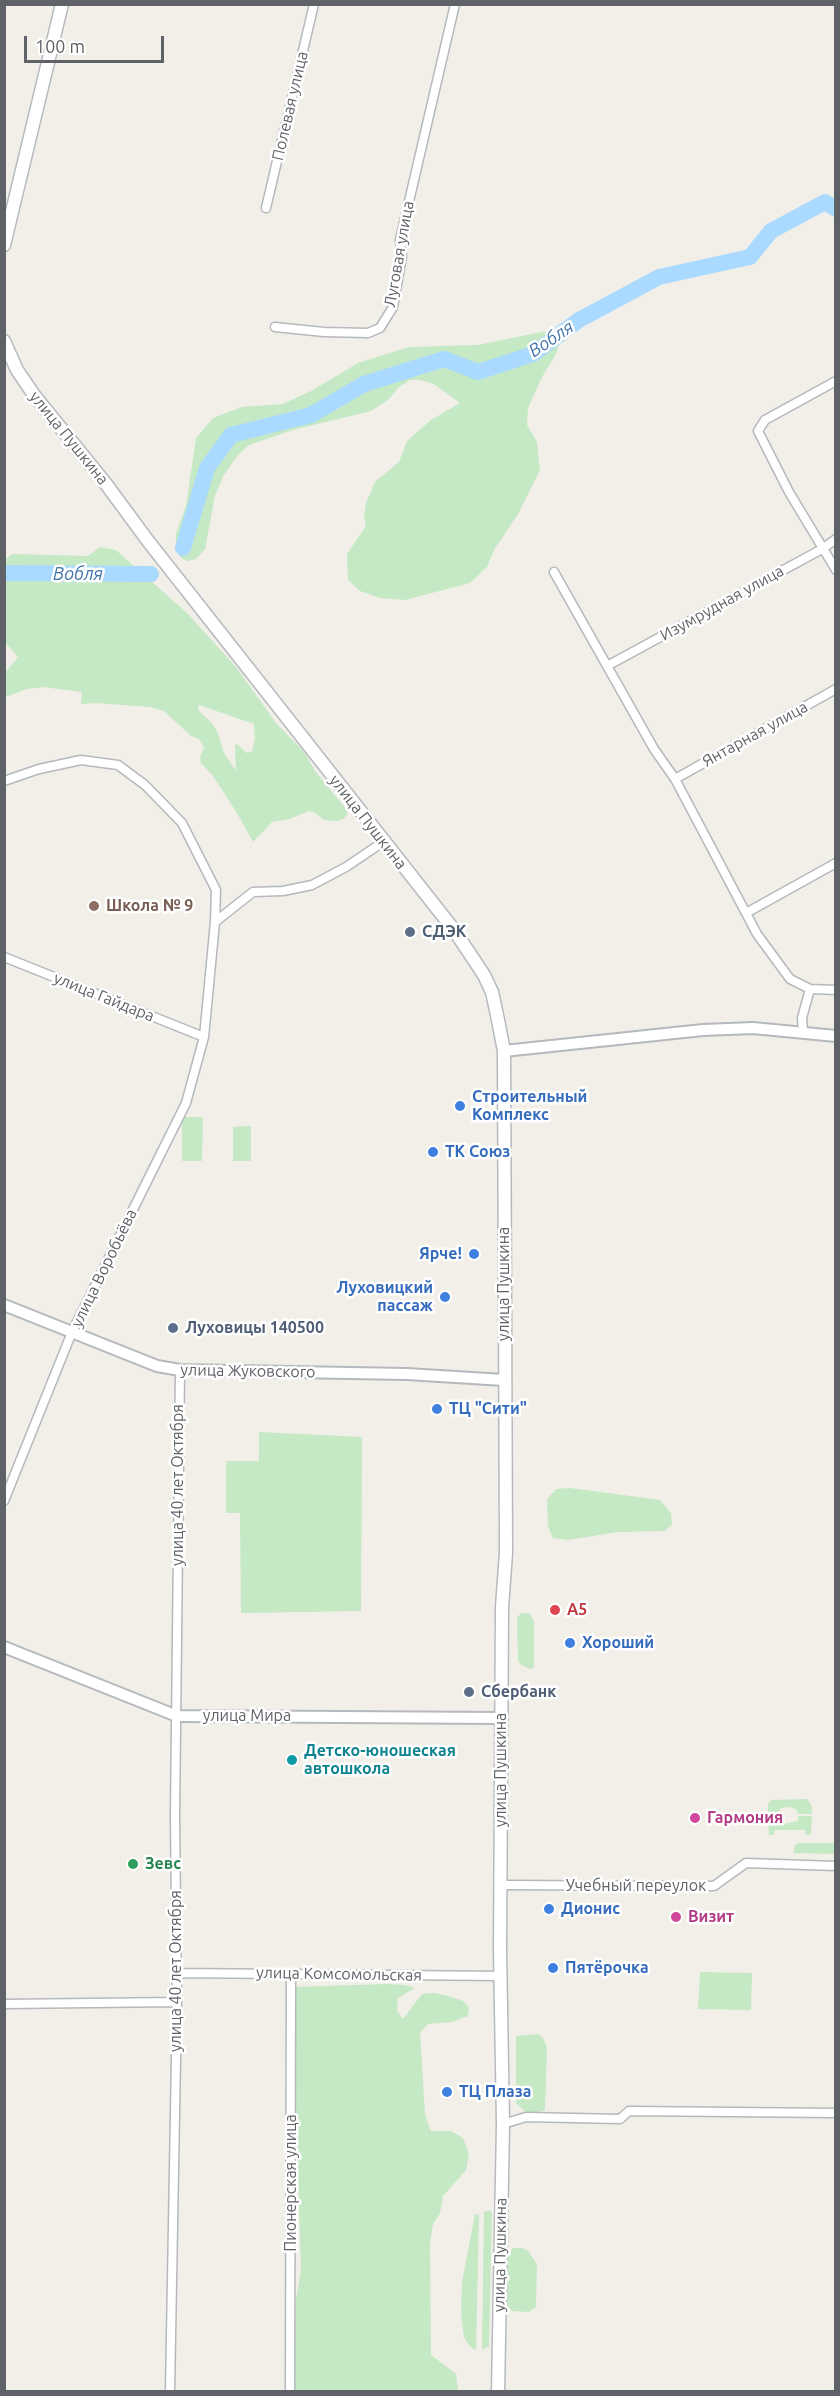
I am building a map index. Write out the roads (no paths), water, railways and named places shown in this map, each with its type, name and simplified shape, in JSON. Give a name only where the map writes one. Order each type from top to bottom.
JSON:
[{"type":"main road","points":[[4,245],[62,4]]},
{"type":"main road","name":"улица Пушкина","points":[[4,341],[17,370],[34,395],[454,930],[484,975],[492,992],[504,1051],[506,1553],[502,1607],[503,2124],[498,2391]]},
{"type":"street","name":"Полевая улица","points":[[266,208],[314,4]]},
{"type":"street","name":"Луговая улица","points":[[275,327],[324,332],[368,333],[380,328],[393,307],[402,256],[400,240],[455,4]]},
{"type":"street","points":[[836,381],[765,420],[758,431],[789,492],[836,570]]},
{"type":"street","name":"Изумрудная улица","points":[[607,666],[822,549],[836,538]]},
{"type":"street","points":[[554,572],[654,749],[675,779],[757,934],[790,979],[810,989],[836,990]]},
{"type":"street","name":"Янтарная улица","points":[[675,779],[836,689]]},
{"type":"street","points":[[4,781],[39,769],[81,759],[118,765],[145,784],[182,823],[216,890],[204,1037]]},
{"type":"street","points":[[215,922],[253,892],[283,891],[312,885],[346,867],[383,842]]},
{"type":"street","points":[[746,913],[836,863]]},
{"type":"street","name":"улица Гайдара","points":[[4,957],[204,1037]]},
{"type":"street","points":[[803,1032],[802,1018],[810,989]]},
{"type":"street","points":[[504,1051],[703,1030],[753,1028],[836,1036]]},
{"type":"street","name":"улица Воробьёва","points":[[4,1501],[72,1332],[186,1103],[204,1037]]},
{"type":"street","name":"улица Жуковского","points":[[4,1305],[157,1366],[180,1370],[407,1374],[504,1380]]},
{"type":"street","name":"улица 40 лет Октября","points":[[170,2391],[177,2001],[180,1370]]},
{"type":"street","name":"улица Мира","points":[[4,1647],[177,1716],[502,1718]]},
{"type":"street","name":"Учебный переулок","points":[[501,1885],[714,1886],[746,1863],[836,1866]]},
{"type":"street","name":"улица Комсомольская","points":[[177,1973],[501,1976]]},
{"type":"street","name":"Пионерская улица","points":[[290,2391],[291,1974]]},
{"type":"street","points":[[4,2004],[177,2001]]},
{"type":"street","points":[[503,2124],[526,2116],[620,2119],[629,2111],[836,2113]]},
{"type":"waterway","name":"Вобля","points":[[183,548],[207,468],[231,435],[311,415],[364,384],[444,359],[478,372],[533,354],[579,320],[659,277],[750,257],[771,231],[825,202],[836,209]]},
{"type":"waterway","name":"Вобля","points":[[4,573],[151,574]]},
{"type":"place","name":"Школа № 9","points":[[94,906]]},
{"type":"place","name":"СДЭК","points":[[410,932]]},
{"type":"place","name":"Строительный Комплекс","points":[[460,1106]]},
{"type":"place","name":"ТК Союз","points":[[433,1152]]},
{"type":"place","name":"Ярче!","points":[[474,1254]]},
{"type":"place","name":"Луховицкий пассаж","points":[[445,1297]]},
{"type":"place","name":"Луховицы 140500","points":[[173,1328]]},
{"type":"place","name":"ТЦ \"Сити\"","points":[[437,1409]]},
{"type":"place","name":"А5","points":[[555,1610]]},
{"type":"place","name":"Хороший","points":[[570,1643]]},
{"type":"place","name":"Сбербанк","points":[[469,1692]]},
{"type":"place","name":"Детско-юношеская автошкола","points":[[292,1760]]},
{"type":"place","name":"Гармония","points":[[695,1818]]},
{"type":"place","name":"Зевс","points":[[133,1864]]},
{"type":"place","name":"Дионис","points":[[549,1909]]},
{"type":"place","name":"Визит","points":[[676,1917]]},
{"type":"place","name":"Пятёрочка","points":[[553,1968]]},
{"type":"place","name":"ТЦ Плаза","points":[[447,2092]]}]
